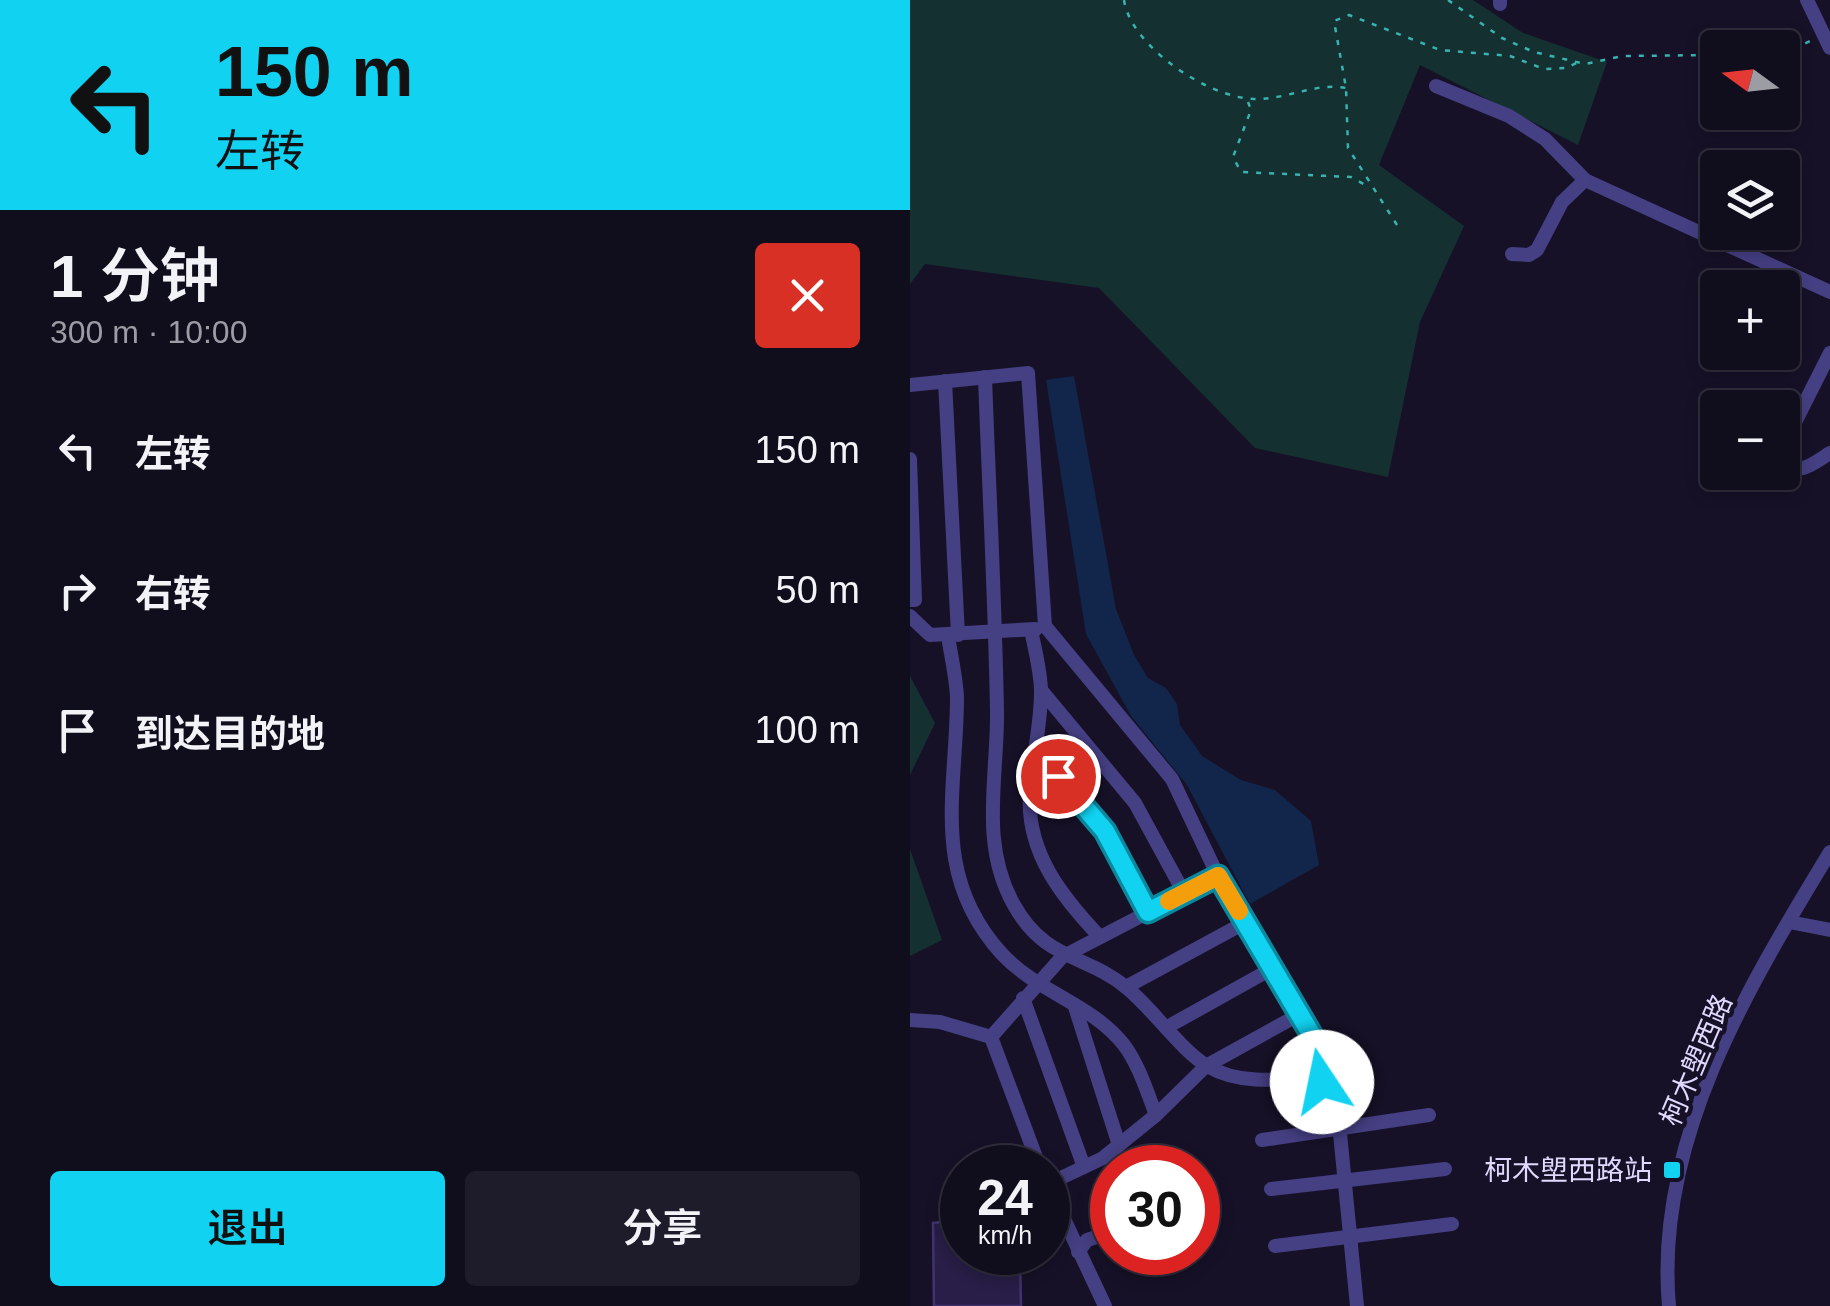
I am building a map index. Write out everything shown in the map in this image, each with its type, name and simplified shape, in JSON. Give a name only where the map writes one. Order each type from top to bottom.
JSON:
[{"type":"street","points":[[1807,0],[1827,41]]},
{"type":"street","points":[[1436,86],[1467,95],[1546,139],[1585,180],[1830,292]]},
{"type":"street","points":[[1512,254],[1529,255],[1537,250],[1562,202],[1585,180]]},
{"type":"street","points":[[1800,412],[1830,353]]},
{"type":"street","points":[[910,385],[1028,373],[1042,690],[1029,797],[1032,830],[1047,870],[1065,900],[1100,937]]},
{"type":"street","points":[[985,377],[997,716],[990,814],[998,864],[1014,905],[1038,936],[1062,957],[1126,987],[1206,1066],[1253,1079],[1321,1077]]},
{"type":"street","points":[[946,381],[957,692],[949,790],[956,869],[1000,952],[1034,984],[1075,1006],[1125,1046],[1156,1115]]},
{"type":"street","points":[[1800,469],[1830,453]]},
{"type":"street","points":[[910,459],[915,600],[910,600]]},
{"type":"street","points":[[910,616],[930,636],[1038,628]]},
{"type":"street","points":[[1038,628],[1172,780],[1218,876],[1327,1061]]},
{"type":"street","points":[[1042,690],[1135,803],[1184,893]]},
{"type":"street","points":[[1034,749],[1105,831],[1148,912]]},
{"type":"street","name":"柯木塱西路","points":[[1669,1306],[1670,1242],[1688,1136],[1717,1059],[1830,852]]},
{"type":"street","points":[[991,1037],[1034,984],[1062,957],[1218,876]]},
{"type":"street","points":[[1126,987],[1246,922]]},
{"type":"street","points":[[1789,922],[1830,930]]},
{"type":"street","points":[[1169,1026],[1273,968]]},
{"type":"street","points":[[1023,998],[1084,1167]]},
{"type":"street","points":[[1075,1006],[1119,1145],[1206,1066],[1300,1014]]},
{"type":"street","points":[[910,1020],[940,1022],[991,1037]]},
{"type":"street","points":[[991,1037],[1031,1145]]},
{"type":"street","points":[[1327,1061],[1340,1061],[1351,1074],[1344,1090],[1327,1089],[1321,1077],[1327,1061]]},
{"type":"street","points":[[1336,1092],[1357,1306]]},
{"type":"street","points":[[1262,1140],[1429,1115]]},
{"type":"street","points":[[1070,1174],[1090,1163]]},
{"type":"street","points":[[1271,1190],[1446,1169]]},
{"type":"street","points":[[1275,1246],[1452,1224]]},
{"type":"street","points":[[1070,1234],[1105,1306]]},
{"type":"street","points":[[1078,1252],[1090,1239]]},
{"type":"path","points":[[1124,0],[1126,12],[1158,54],[1208,87],[1247,98],[1294,96],[1321,86],[1346,88]]},
{"type":"path","points":[[1448,0],[1502,38],[1534,52],[1578,62],[1623,56],[1700,55]]},
{"type":"path","points":[[1397,225],[1348,148],[1346,88],[1334,21],[1349,15],[1440,50],[1510,56],[1544,69],[1567,68],[1578,62]]},
{"type":"path","points":[[1800,49],[1827,41]]},
{"type":"path","points":[[1247,98],[1251,110],[1232,157],[1242,172],[1351,177],[1370,188]]},
{"type":"green space","points":[[910,0],[1473,0],[1523,33],[1607,62],[1578,145],[1420,65],[1379,165],[1464,226],[1420,322],[1388,477],[1255,448],[1099,288],[925,264],[910,284]]},
{"type":"green space","points":[[910,676],[935,723],[910,775]]},
{"type":"green space","points":[[910,849],[942,940],[910,956]]},
{"type":"water","points":[[1074,376],[1116,609],[1134,655],[1148,678],[1166,688],[1177,704],[1180,725],[1202,756],[1241,780],[1275,790],[1311,821],[1319,865],[1250,904],[1187,785],[1131,716],[1086,634],[1046,380]]},
{"type":"building","points":[[940,1222],[940,1275],[1020,1275],[1021,1306],[934,1306],[933,1223]]},
{"type":"slow traffic","points":[[1169,901],[1218,876],[1239,911]]},
{"type":"place","name":"柯木塱西路站","points":[[1672,1170]]},
{"type":"route","points":[[1058,776],[1105,831],[1148,912],[1218,876],[1327,1061],[1320,1072],[1322,1082]]}]
